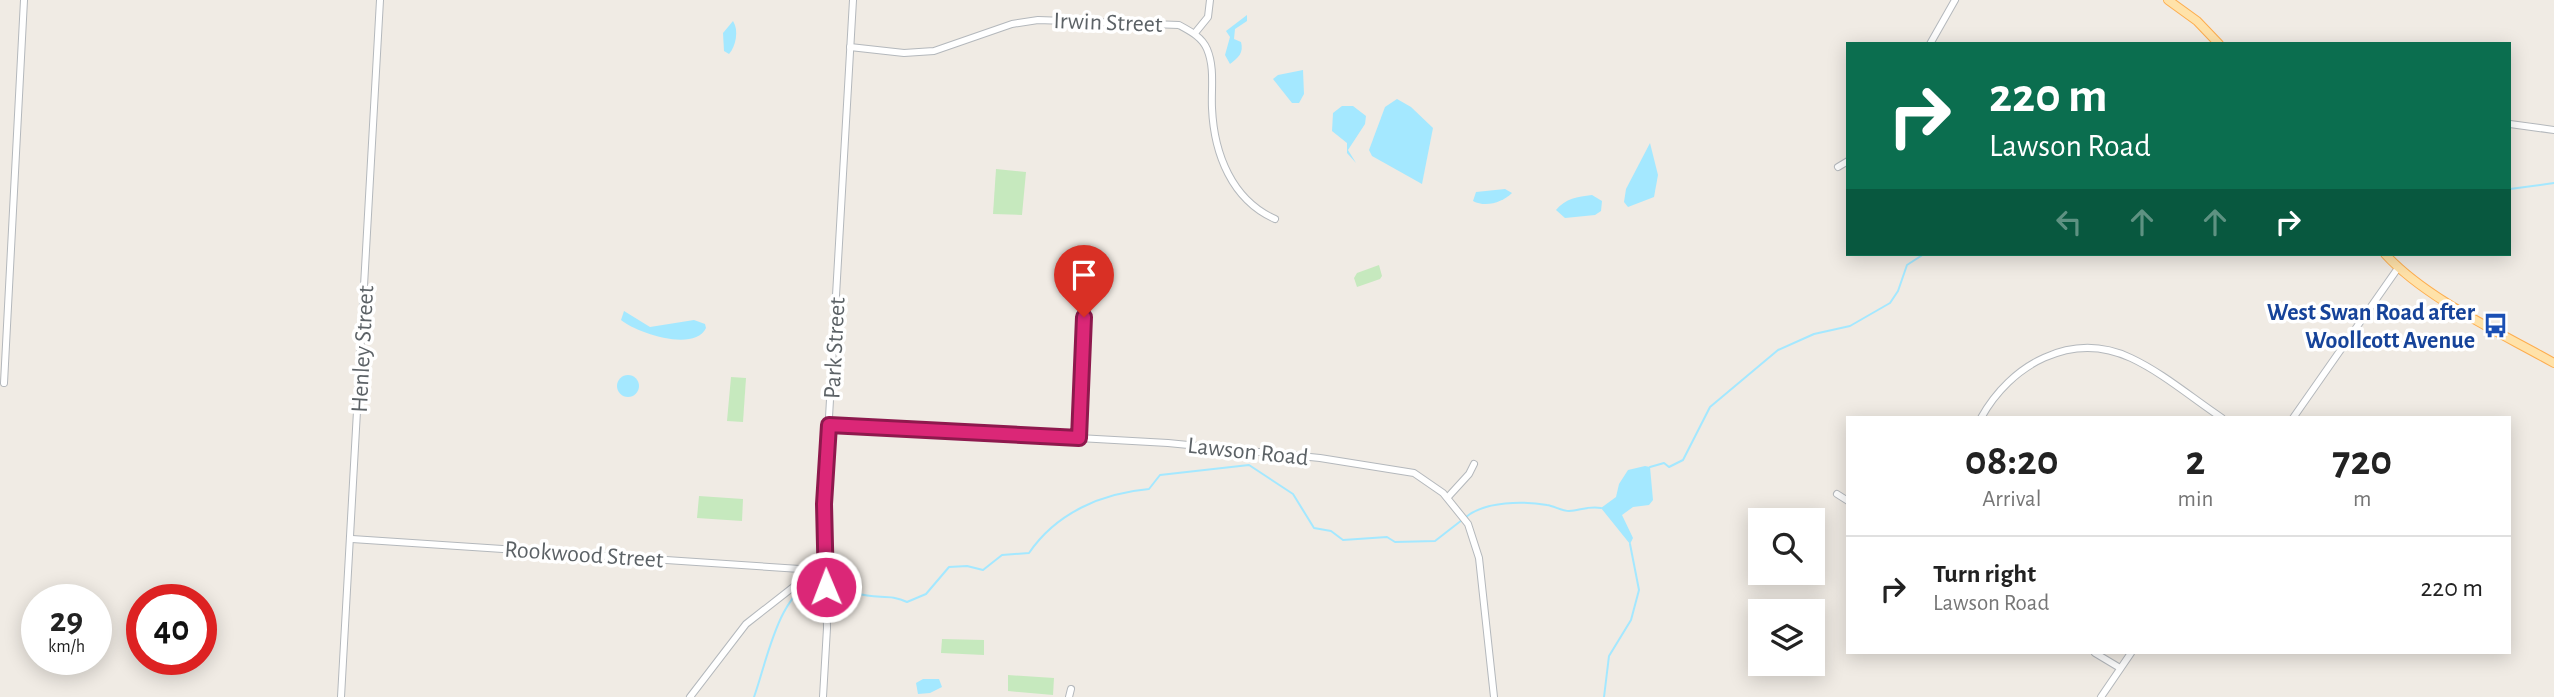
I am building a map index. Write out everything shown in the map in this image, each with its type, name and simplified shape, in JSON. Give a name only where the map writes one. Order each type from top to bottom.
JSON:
[{"type":"main road","points":[[2168,0],[2197,21],[2217,42]]},
{"type":"main road","points":[[2387,256],[2398,268],[2554,363]]},
{"type":"street","points":[[4,383],[23,0]]},
{"type":"street","name":"Henley Street","points":[[341,697],[352,539],[380,0]]},
{"type":"street","name":"Park Street","points":[[822,697],[827,628],[824,504],[853,0]]},
{"type":"street","points":[[1195,33],[1208,17],[1210,0]]},
{"type":"street","points":[[1931,42],[1955,0]]},
{"type":"street","name":"Irwin Street","points":[[850,47],[904,53],[934,51],[1013,24],[1038,20],[1139,24],[1157,22],[1179,25],[1195,33],[1206,48],[1212,68],[1212,110],[1220,158],[1232,183],[1258,212],[1275,219]]},
{"type":"street","points":[[2511,124],[2554,130]]},
{"type":"street","points":[[1838,167],[1846,162]]},
{"type":"street","points":[[2294,416],[2398,268]]},
{"type":"street","points":[[1079,438],[1084,317]]},
{"type":"street","points":[[1982,416],[2006,381],[2024,367],[2044,355],[2072,350],[2104,350],[2129,357],[2219,416]]},
{"type":"street","name":"Lawson Road","points":[[829,425],[1225,448],[1397,468],[1414,473],[1448,497],[1468,524],[1479,558],[1494,697]]},
{"type":"street","points":[[1448,497],[1469,474],[1474,464]]},
{"type":"street","points":[[1837,494],[1846,500]]},
{"type":"street","name":"Rookwood Street","points":[[352,539],[815,570]]},
{"type":"street","points":[[691,697],[746,624],[815,570],[826,565]]},
{"type":"street","points":[[2097,654],[2120,668]]},
{"type":"street","points":[[2101,697],[2130,654]]},
{"type":"green space","points":[[996,169],[1026,172],[1022,215],[993,214]]},
{"type":"green space","points":[[1379,265],[1382,276],[1380,279],[1357,287],[1354,278],[1357,273]]},
{"type":"green space","points":[[731,377],[746,378],[743,422],[727,421]]},
{"type":"green space","points":[[699,496],[743,499],[742,521],[697,518]]},
{"type":"green space","points":[[942,639],[984,640],[984,655],[941,653]]},
{"type":"green space","points":[[1008,675],[1054,678],[1053,695],[1008,691]]},
{"type":"water","points":[[1247,15],[1247,21],[1235,29],[1234,39],[1241,42],[1242,49],[1230,64],[1225,55],[1230,37],[1226,31]]},
{"type":"water","points":[[733,21],[736,38],[729,54],[724,51],[723,33]]},
{"type":"water","points":[[1303,70],[1304,94],[1299,103],[1292,103],[1273,79],[1278,75]]},
{"type":"water","points":[[1397,99],[1411,107],[1433,128],[1422,184],[1372,156],[1369,150],[1385,107]]},
{"type":"water","points":[[1342,106],[1353,106],[1366,116],[1365,124],[1348,150],[1356,163],[1347,153],[1347,143],[1332,131],[1333,113]]},
{"type":"water","points":[[1650,143],[1658,175],[1654,197],[1628,207],[1624,202],[1626,189]]},
{"type":"water","points":[[1505,189],[1512,193],[1499,201],[1483,204],[1473,201],[1476,192]]},
{"type":"water","points":[[1592,195],[1602,201],[1601,211],[1595,215],[1565,218],[1556,210],[1577,197]]},
{"type":"water","points":[[624,311],[650,327],[694,320],[705,324],[706,328],[690,339],[664,338],[628,325],[621,320]]},
{"type":"water","points":[[628,375],[636,378],[639,386],[636,394],[628,397],[620,394],[617,386],[620,378]]},
{"type":"water","points":[[1650,467],[1653,500],[1649,505],[1633,507],[1622,515],[1633,538],[1630,544],[1601,508],[1616,497],[1619,484],[1628,470]]},
{"type":"water","points":[[923,679],[939,679],[942,687],[930,693],[918,694],[916,683]]},
{"type":"waterway","points":[[2511,189],[2554,183]]},
{"type":"waterway","points":[[1650,467],[1664,463],[1669,467],[1683,460],[1710,407],[1778,350],[1814,334],[1850,326],[1890,303],[1898,291],[1907,265],[1921,256]]},
{"type":"waterway","points":[[830,575],[836,574],[857,593],[907,602],[926,594],[949,567],[967,566],[983,570],[1002,555],[1029,553],[1040,539],[1066,516],[1097,500],[1149,489],[1160,475],[1249,465],[1293,494],[1314,528],[1331,531],[1343,540],[1387,537],[1395,542],[1435,541],[1462,520]]},
{"type":"waterway","points":[[1466,517],[1483,508],[1516,503],[1538,504],[1569,511],[1601,508]]},
{"type":"waterway","points":[[1604,697],[1609,656],[1631,620],[1639,590],[1630,544]]},
{"type":"waterway","points":[[754,697],[770,645],[785,610],[808,583],[824,576]]},
{"type":"place","name":"West Swan Road after Woollcott Avenue","points":[[2495,326]]},
{"type":"route","points":[[826,587],[824,504],[829,425],[1079,438],[1084,317]]}]
